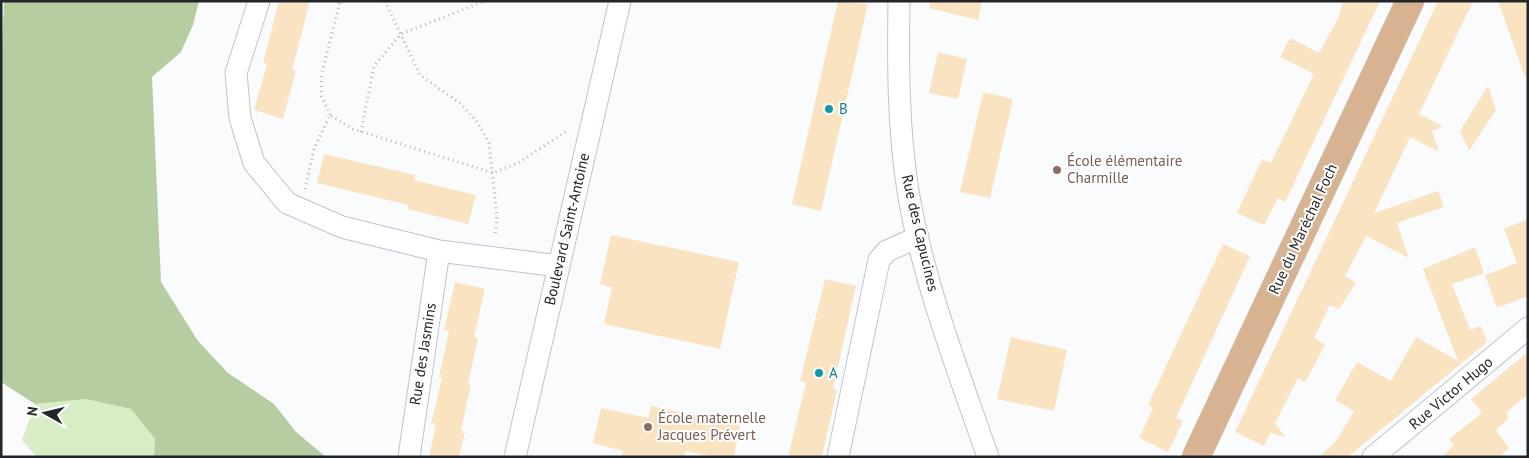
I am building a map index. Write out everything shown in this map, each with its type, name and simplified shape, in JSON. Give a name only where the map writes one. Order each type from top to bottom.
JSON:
[{"type":"main road","name":"Rue du Maréchal Foch","points":[[1196,457],[1410,1]]},
{"type":"street","points":[[259,1],[236,73],[240,118],[254,163],[287,203],[342,227],[439,251],[559,266]]},
{"type":"street","name":"Boulevard Saint-Antoine","points":[[515,457],[620,1]]},
{"type":"street","name":"Rue des Capucines","points":[[899,1],[897,70],[901,132],[908,192],[918,238],[946,335],[988,457]]},
{"type":"street","points":[[838,457],[879,260],[887,251],[918,238]]},
{"type":"street","name":"Rue des Jasmins","points":[[409,457],[439,251]]},
{"type":"street","name":"Rue Victor Hugo","points":[[1373,457],[1528,328]]},
{"type":"path","points":[[340,1],[322,73],[321,95],[330,115],[362,132],[494,174],[518,163],[560,137],[596,106]]},
{"type":"path","points":[[385,1],[420,75],[461,104],[478,122],[489,143],[498,218],[493,258]]},
{"type":"path","points":[[362,132],[374,66],[401,34],[485,1]]},
{"type":"path","points":[[301,209],[314,149],[330,115]]},
{"type":"green space","points":[[4,1],[199,1],[193,25],[181,52],[152,77],[161,282],[198,341],[228,373],[274,404],[296,432],[326,457],[154,457],[155,439],[131,409],[86,399],[35,404],[1,382],[1,75]]},
{"type":"green space","points":[[86,399],[131,409],[155,439],[154,457],[37,457],[22,440],[35,404]]},
{"type":"building","points":[[279,1],[310,1],[292,70],[296,71],[283,119],[254,110],[267,64],[263,62]]},
{"type":"building","name":"B","points":[[838,1],[868,4],[821,211],[792,204]]},
{"type":"building","points":[[930,1],[982,1],[978,20],[929,8]]},
{"type":"building","points":[[1343,1],[1380,1],[1285,202],[1278,198],[1264,225],[1237,213],[1262,159],[1271,163],[1314,74],[1280,57],[1290,38],[1319,53],[1339,17]]},
{"type":"building","points":[[1438,1],[1473,1],[1419,114],[1443,126],[1432,131],[1439,152],[1410,137],[1374,213],[1438,191],[1444,207],[1397,223],[1409,258],[1366,236],[1345,276],[1356,283],[1339,309],[1330,305],[1314,338],[1325,345],[1305,383],[1298,378],[1275,423],[1285,437],[1270,433],[1264,446],[1235,432]]},
{"type":"building","points":[[1498,1],[1528,1],[1528,77],[1525,77]]},
{"type":"building","points":[[938,52],[967,59],[958,99],[929,93]]},
{"type":"building","points":[[1488,86],[1496,110],[1469,151],[1460,131]]},
{"type":"building","points":[[983,92],[1013,99],[990,198],[960,192]]},
{"type":"building","points":[[324,154],[415,175],[414,180],[476,195],[468,224],[407,209],[408,205],[317,183]]},
{"type":"building","points":[[1528,219],[1528,296],[1497,308],[1485,275],[1517,263],[1504,229]]},
{"type":"building","points":[[611,235],[739,262],[720,349],[604,324],[612,287],[600,284]]},
{"type":"building","points":[[1223,244],[1250,256],[1176,418],[1183,421],[1168,452],[1139,438],[1153,408],[1148,405]]},
{"type":"building","points":[[1475,247],[1484,273],[1452,284],[1470,330],[1481,326],[1487,342],[1348,457],[1319,457],[1337,440],[1354,411],[1335,400],[1357,362],[1391,381],[1416,337],[1458,361],[1423,269]]},
{"type":"building","name":"A","points":[[825,279],[856,286],[833,389],[837,390],[822,457],[788,457],[806,383],[800,381]]},
{"type":"building","points":[[455,282],[485,289],[474,337],[478,338],[468,384],[471,385],[461,430],[465,432],[459,457],[429,457],[436,425],[431,424],[442,378],[439,377],[449,331],[444,330]]},
{"type":"building","points":[[1011,337],[1067,350],[1054,411],[997,399]]},
{"type":"building","points":[[1528,352],[1528,394],[1507,412],[1508,419],[1496,430],[1509,448],[1499,457],[1442,457],[1454,445],[1449,439],[1482,413],[1471,399]]},
{"type":"building","points":[[651,406],[740,425],[734,457],[714,457],[685,451],[684,457],[621,457],[623,451],[593,443],[601,408],[648,418]]},
{"type":"place","name":"B","points":[[829,109]]},
{"type":"place","name":"École élémentaire Charmille","points":[[1057,170]]},
{"type":"place","name":"A","points":[[819,373]]},
{"type":"place","name":"École maternelle Jacques Prévert","points":[[648,427]]}]
